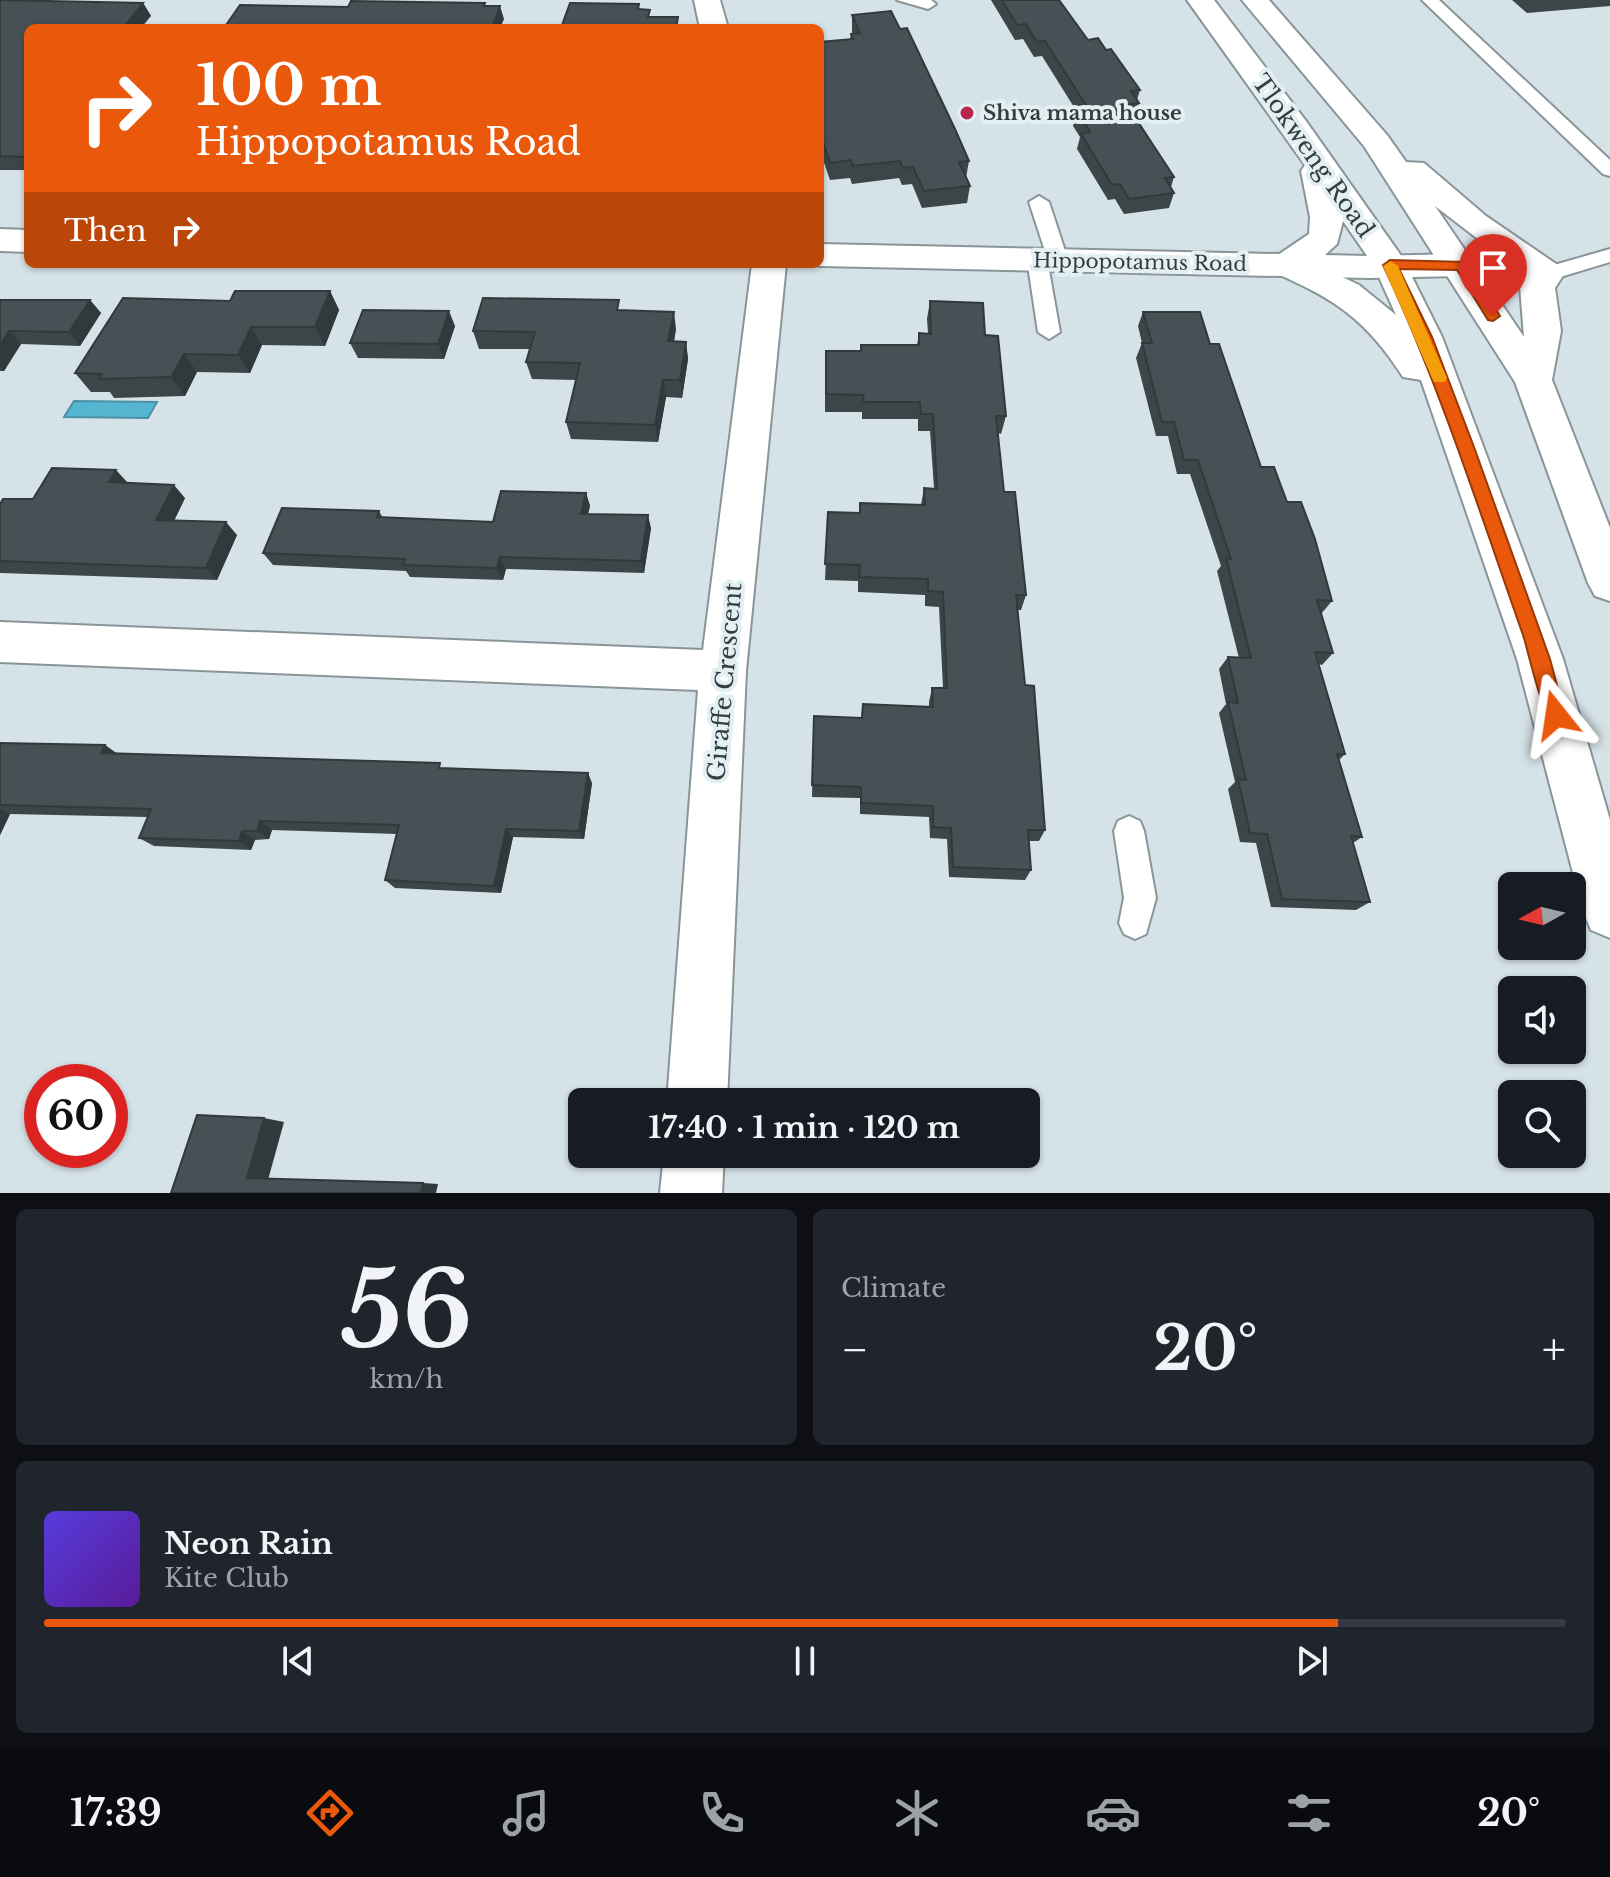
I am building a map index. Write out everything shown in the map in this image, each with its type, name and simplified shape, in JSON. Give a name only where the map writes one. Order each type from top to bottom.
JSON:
[{"type":"main road","points":[[707,0],[713,24]]},
{"type":"main road","name":"Tlokweng Road","points":[[1200,0],[1295,127],[1390,265],[1424,337],[1540,659],[1610,911]]},
{"type":"main road","name":"Tlokweng Road","points":[[1255,0],[1376,141],[1461,265],[1533,380],[1610,583]]},
{"type":"main road","points":[[1287,265],[1320,248],[1328,234],[1328,219],[1319,194],[1316,159],[1295,127]]},
{"type":"main road","points":[[1376,141],[1474,223],[1547,274],[1537,286],[1543,331],[1533,380]]},
{"type":"main road","points":[[0,240],[24,241]]},
{"type":"main road","name":"Hippopotamus Road","points":[[824,255],[1287,265],[1461,265]]},
{"type":"main road","points":[[1287,265],[1341,288],[1377,313],[1400,343],[1466,447]]},
{"type":"main road","name":"Giraffe Crescent","points":[[698,1088],[723,671],[769,268]]},
{"type":"main road","points":[[0,642],[723,671]]},
{"type":"main road","points":[[691,1193],[693,1168]]},
{"type":"lane","points":[[905,0],[928,4]]},
{"type":"lane","points":[[1430,0],[1610,170]]},
{"type":"lane","points":[[1039,202],[1048,260],[1049,332]]},
{"type":"lane","points":[[1461,265],[1547,274],[1610,255]]},
{"type":"lane","points":[[1129,831],[1140,898],[1135,923]]},
{"type":"water","points":[[74,401],[157,402],[148,418],[64,417]]},
{"type":"building","points":[[0,0],[143,3],[126,24],[24,24],[24,157],[0,156]]},
{"type":"building","points":[[1002,0],[1059,0],[1088,40],[1098,38],[1106,50],[1111,49],[1140,90],[1131,91],[1139,103],[1127,105],[1174,177],[1165,178],[1174,193],[1129,199],[1120,184],[1112,185],[1081,134],[1090,132],[1077,111],[1089,110],[1045,41],[1037,42],[1026,24],[1017,25]]},
{"type":"building","points":[[351,1],[485,3],[484,6],[500,6],[493,24],[227,24],[240,5],[348,7]]},
{"type":"building","points":[[570,3],[639,4],[638,9],[650,10],[648,17],[678,17],[677,24],[562,24]]},
{"type":"building","points":[[891,11],[900,29],[907,28],[969,161],[959,162],[970,186],[924,191],[913,167],[903,168],[900,161],[853,166],[851,160],[830,163],[824,145],[824,42],[853,39],[851,34],[860,33],[852,15]]},
{"type":"building","points":[[235,291],[330,291],[315,327],[251,327],[238,355],[184,354],[171,377],[99,379],[102,374],[75,373],[123,298],[230,301]]},
{"type":"building","points":[[483,298],[619,300],[617,310],[674,312],[668,341],[686,342],[680,380],[663,380],[655,425],[566,422],[580,363],[526,362],[535,332],[473,331]]},
{"type":"building","points":[[0,300],[90,300],[69,332],[9,331],[0,345]]},
{"type":"building","points":[[930,301],[983,303],[985,335],[998,336],[1006,416],[996,416],[1004,492],[1015,492],[1026,595],[1016,595],[1025,685],[1034,686],[1045,830],[1028,830],[1031,870],[953,867],[951,828],[933,827],[933,806],[861,803],[861,787],[812,785],[814,716],[862,718],[863,704],[933,707],[932,688],[947,688],[943,592],[928,591],[928,579],[859,577],[860,565],[825,564],[828,512],[860,513],[860,503],[925,505],[924,488],[937,489],[933,414],[921,414],[920,402],[864,402],[863,395],[826,394],[826,351],[861,351],[861,345],[919,345],[919,333],[931,334]]},
{"type":"building","points":[[363,310],[449,311],[438,344],[350,343]]},
{"type":"building","points":[[1143,312],[1200,312],[1210,344],[1219,344],[1261,467],[1274,467],[1287,502],[1301,502],[1332,601],[1317,600],[1333,653],[1315,652],[1345,754],[1337,754],[1362,837],[1351,836],[1370,902],[1282,899],[1267,834],[1250,833],[1238,779],[1246,780],[1228,702],[1238,703],[1228,657],[1251,658],[1226,558],[1231,559],[1198,460],[1184,460],[1174,422],[1162,422],[1142,343],[1152,343]]},
{"type":"building","points":[[52,468],[116,470],[109,482],[174,485],[156,520],[226,522],[206,568],[0,561],[0,504],[3,499],[33,499]]},
{"type":"building","points":[[501,491],[586,493],[581,514],[648,515],[641,561],[500,557],[497,568],[403,565],[405,559],[263,553],[282,508],[379,511],[377,517],[493,522]]},
{"type":"building","points":[[0,743],[105,745],[101,753],[440,763],[439,768],[588,773],[579,831],[506,829],[494,886],[385,880],[399,825],[260,821],[257,831],[242,831],[239,841],[139,838],[151,809],[0,805]]},
{"type":"building","points":[[197,1115],[264,1118],[247,1178],[423,1183],[421,1193],[171,1193]]},
{"type":"slow traffic","points":[[1391,266],[1440,378]]},
{"type":"place","name":"Shiva mama house","points":[[967,113]]},
{"type":"route","points":[[1493,316],[1461,265],[1390,265],[1424,337],[1466,447],[1540,659],[1556,715]]}]
